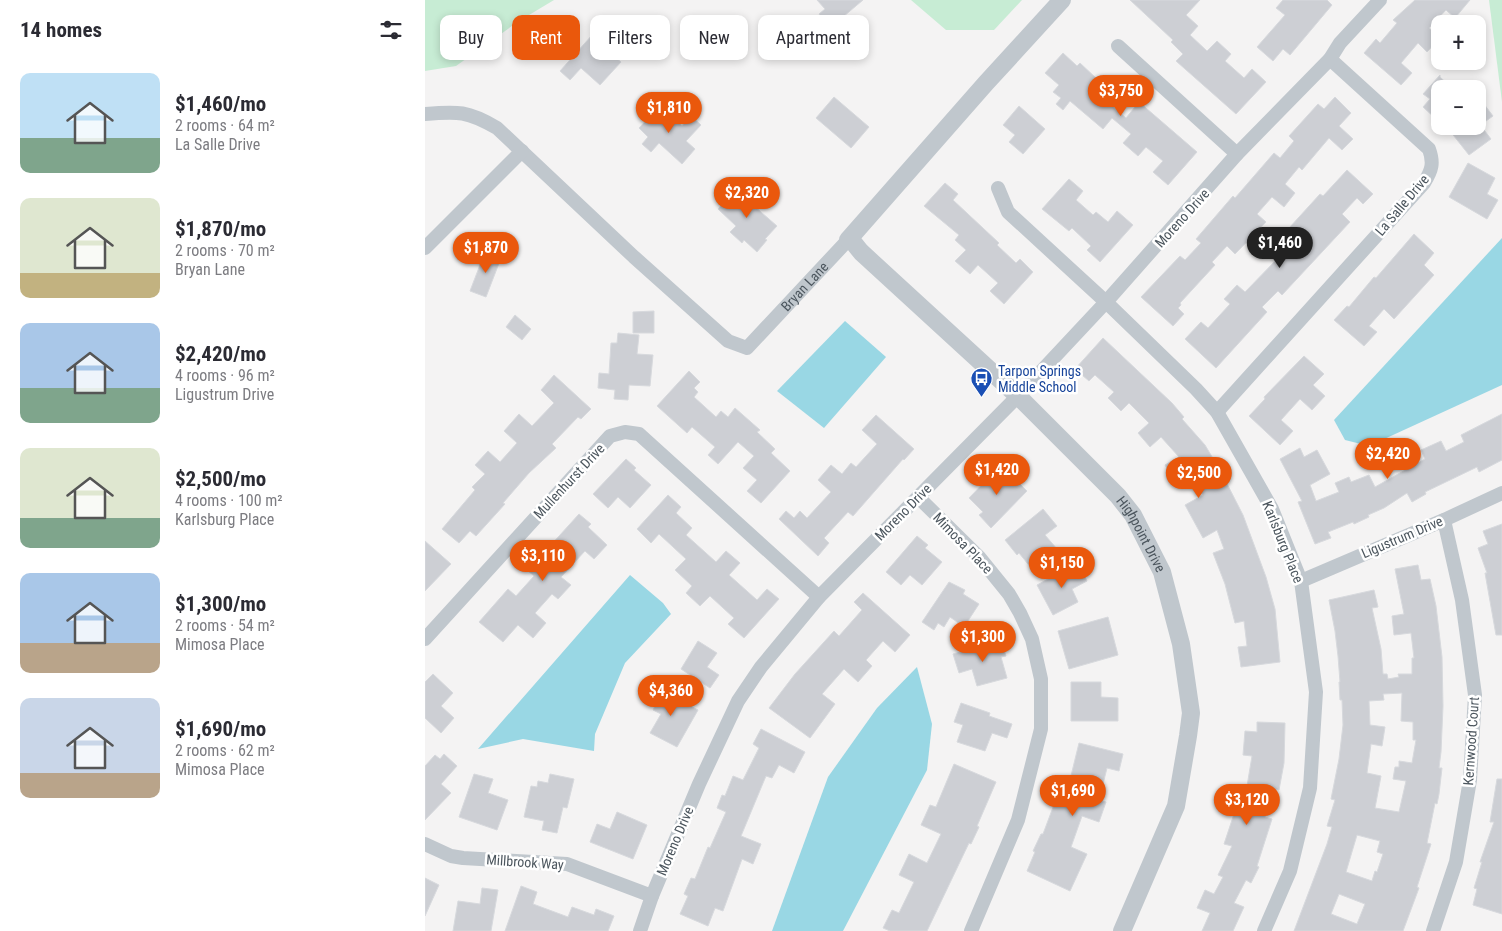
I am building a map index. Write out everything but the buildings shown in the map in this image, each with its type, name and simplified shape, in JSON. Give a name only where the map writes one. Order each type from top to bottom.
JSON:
[{"type":"street","name":"Bryan Lane","points":[[425,114],[455,111],[478,117],[497,128],[634,257],[728,341],[747,348],[848,240],[986,82],[1062,0]]},
{"type":"street","points":[[1330,59],[1340,43],[1380,0]]},
{"type":"street","points":[[1118,46],[1237,154]]},
{"type":"street","name":"Moreno Drive","points":[[640,931],[652,896],[699,784],[738,701],[761,667],[819,597],[1018,396],[1106,302],[1237,154],[1330,59]]},
{"type":"street","name":"La Salle Drive","points":[[1217,412],[1430,174],[1433,164],[1429,149],[1330,59]]},
{"type":"street","points":[[425,248],[522,151]]},
{"type":"street","name":"Karlsburg Place","points":[[998,188],[1008,212],[1106,302],[1196,389],[1217,412],[1272,509],[1301,581],[1316,692],[1310,788],[1290,871],[1264,931]]},
{"type":"street","name":"Highpoint Drive","points":[[848,240],[853,242],[861,252],[1018,396],[1118,496],[1133,515],[1162,572],[1181,644],[1191,713],[1176,806],[1122,931]]},
{"type":"street","name":"Mullenhurst Drive","points":[[425,639],[610,436],[625,432],[639,434],[819,597]]},
{"type":"street","name":"Ligustrum Drive","points":[[1301,581],[1502,493]]},
{"type":"street","name":"Mimosa Place","points":[[918,497],[979,557],[1009,594],[1021,613],[1032,640],[1041,678],[1041,729],[1018,820],[971,931]]},
{"type":"street","name":"Kernwood Court","points":[[1433,931],[1456,862],[1470,780],[1475,695],[1462,600],[1444,520]]},
{"type":"street","name":"Millbrook Way","points":[[425,844],[451,856],[463,858],[567,864],[652,896]]},
{"type":"green space","points":[[425,0],[554,0],[529,15],[512,15],[512,26],[502,33],[502,15],[440,15],[440,60],[464,60],[456,66],[425,71]]},
{"type":"green space","points":[[911,0],[1022,0],[994,30],[946,30]]},
{"type":"green space","points":[[1489,0],[1502,0],[1502,102]]},
{"type":"water","points":[[1502,238],[1502,385],[1369,446],[1345,440],[1334,420]]},
{"type":"water","points":[[845,321],[886,357],[824,428],[777,391]]},
{"type":"water","points":[[630,575],[663,603],[671,614],[625,663],[595,734],[594,751],[523,739],[478,749]]},
{"type":"water","points":[[917,667],[932,724],[927,770],[843,931],[772,931],[828,777],[877,708]]},
{"type":"place","name":"Tarpon Springs Middle School","points":[[982,398]]}]
